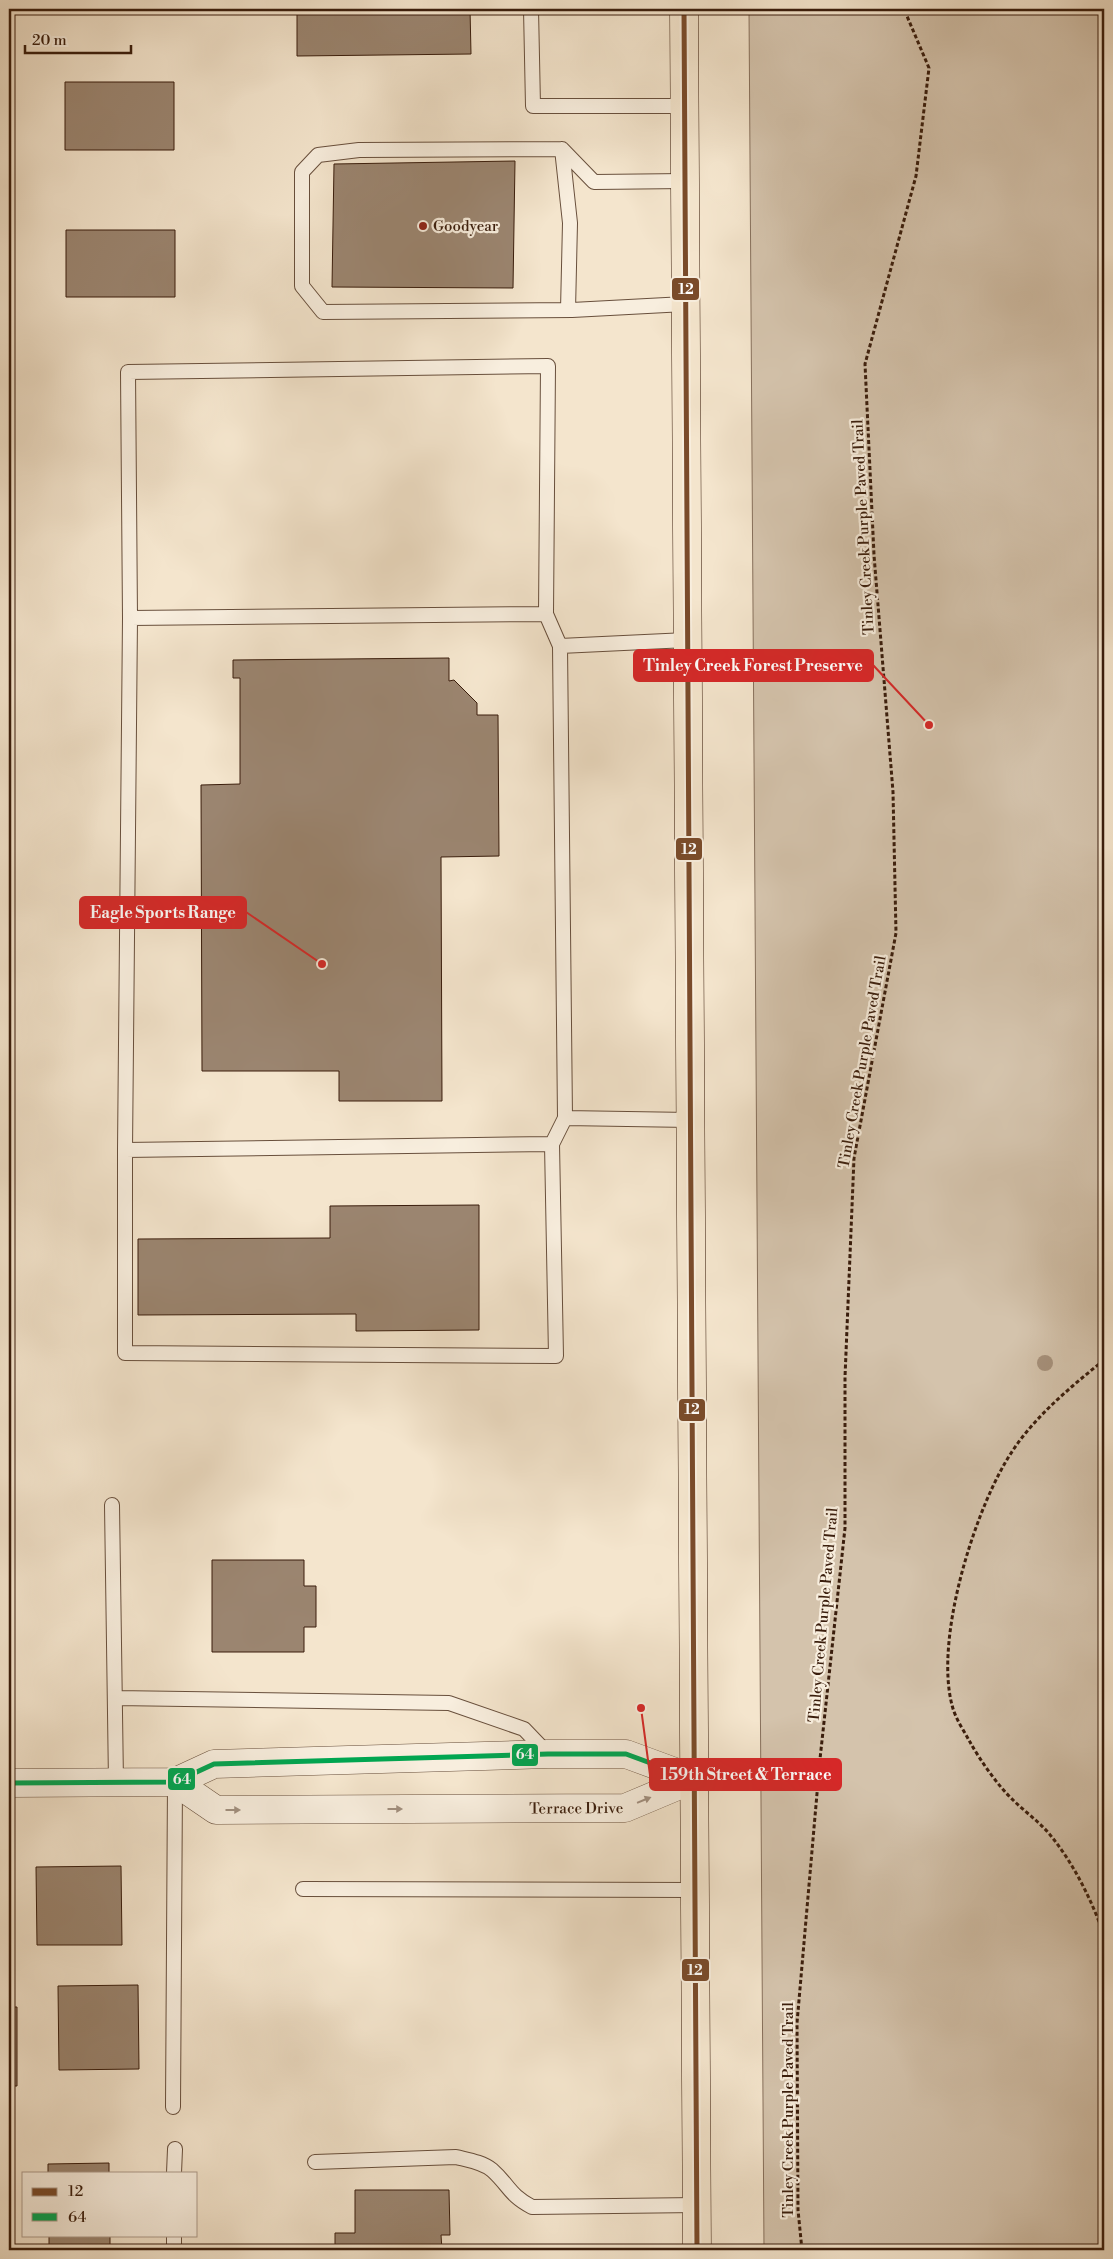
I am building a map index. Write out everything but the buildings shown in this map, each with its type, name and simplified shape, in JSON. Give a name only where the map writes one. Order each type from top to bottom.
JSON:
[{"type":"main road","points":[[684,9],[697,2250]]},
{"type":"street","points":[[9,1783],[175,1782],[214,1764],[548,1754],[626,1754],[694,1779]]},
{"type":"street","name":"Terrace Drive","points":[[175,1782],[216,1810],[626,1808],[694,1779]]},
{"type":"lane","points":[[531,9],[532,106],[684,106]]},
{"type":"lane","points":[[562,149],[570,222],[568,310]]},
{"type":"lane","points":[[685,181],[594,182],[562,149],[359,150],[318,155],[302,172],[302,286],[323,312],[568,310],[685,304]]},
{"type":"lane","points":[[548,366],[546,614],[560,646],[565,1118],[552,1144],[556,1356],[125,1353],[130,618],[128,372],[548,366]]},
{"type":"lane","points":[[130,618],[546,614]]},
{"type":"lane","points":[[560,646],[688,640]]},
{"type":"lane","points":[[565,1118],[690,1120]]},
{"type":"lane","points":[[125,1150],[552,1144]]},
{"type":"lane","points":[[112,1505],[116,1782]]},
{"type":"lane","points":[[114,1698],[449,1703],[524,1729],[548,1754]]},
{"type":"lane","points":[[172,2107],[175,1782]]},
{"type":"lane","points":[[303,1889],[695,1890]]},
{"type":"lane","points":[[174,2172],[175,2150]]},
{"type":"lane","points":[[315,2162],[456,2158],[474,2160],[492,2170],[516,2199],[532,2207],[697,2205]]},
{"type":"lane","points":[[174,2236],[174,2250]]},
{"type":"path","name":"Tinley Creek Purple Paved Trail","points":[[802,2250],[798,2210],[796,2023],[820,1759],[845,1528],[845,1377],[854,1158],[896,933],[893,792],[874,556],[865,364],[916,176],[929,68],[904,9]]},
{"type":"path","points":[[1104,1360],[1053,1404],[1030,1428],[1005,1462],[976,1527],[959,1584],[952,1618],[947,1662],[952,1707],[971,1744],[1012,1799],[1052,1836],[1098,1917],[1104,1935]]},
{"type":"shaded area","points":[[749,9],[1104,9],[1104,2250],[764,2250]]},
{"type":"transit line","name":"12","points":[[684,9],[697,2250]]},
{"type":"transit line","name":"64","points":[[9,1783],[175,1782],[214,1764],[548,1754],[626,1754],[694,1779]]},
{"type":"place","name":"Goodyear","points":[[423,226]]},
{"type":"place","name":"Tinley Creek Forest Preserve","points":[[929,725]]},
{"type":"place","name":"Eagle Sports Range","points":[[322,964]]},
{"type":"place","name":"159th Street & Terrace","points":[[641,1708]]}]
